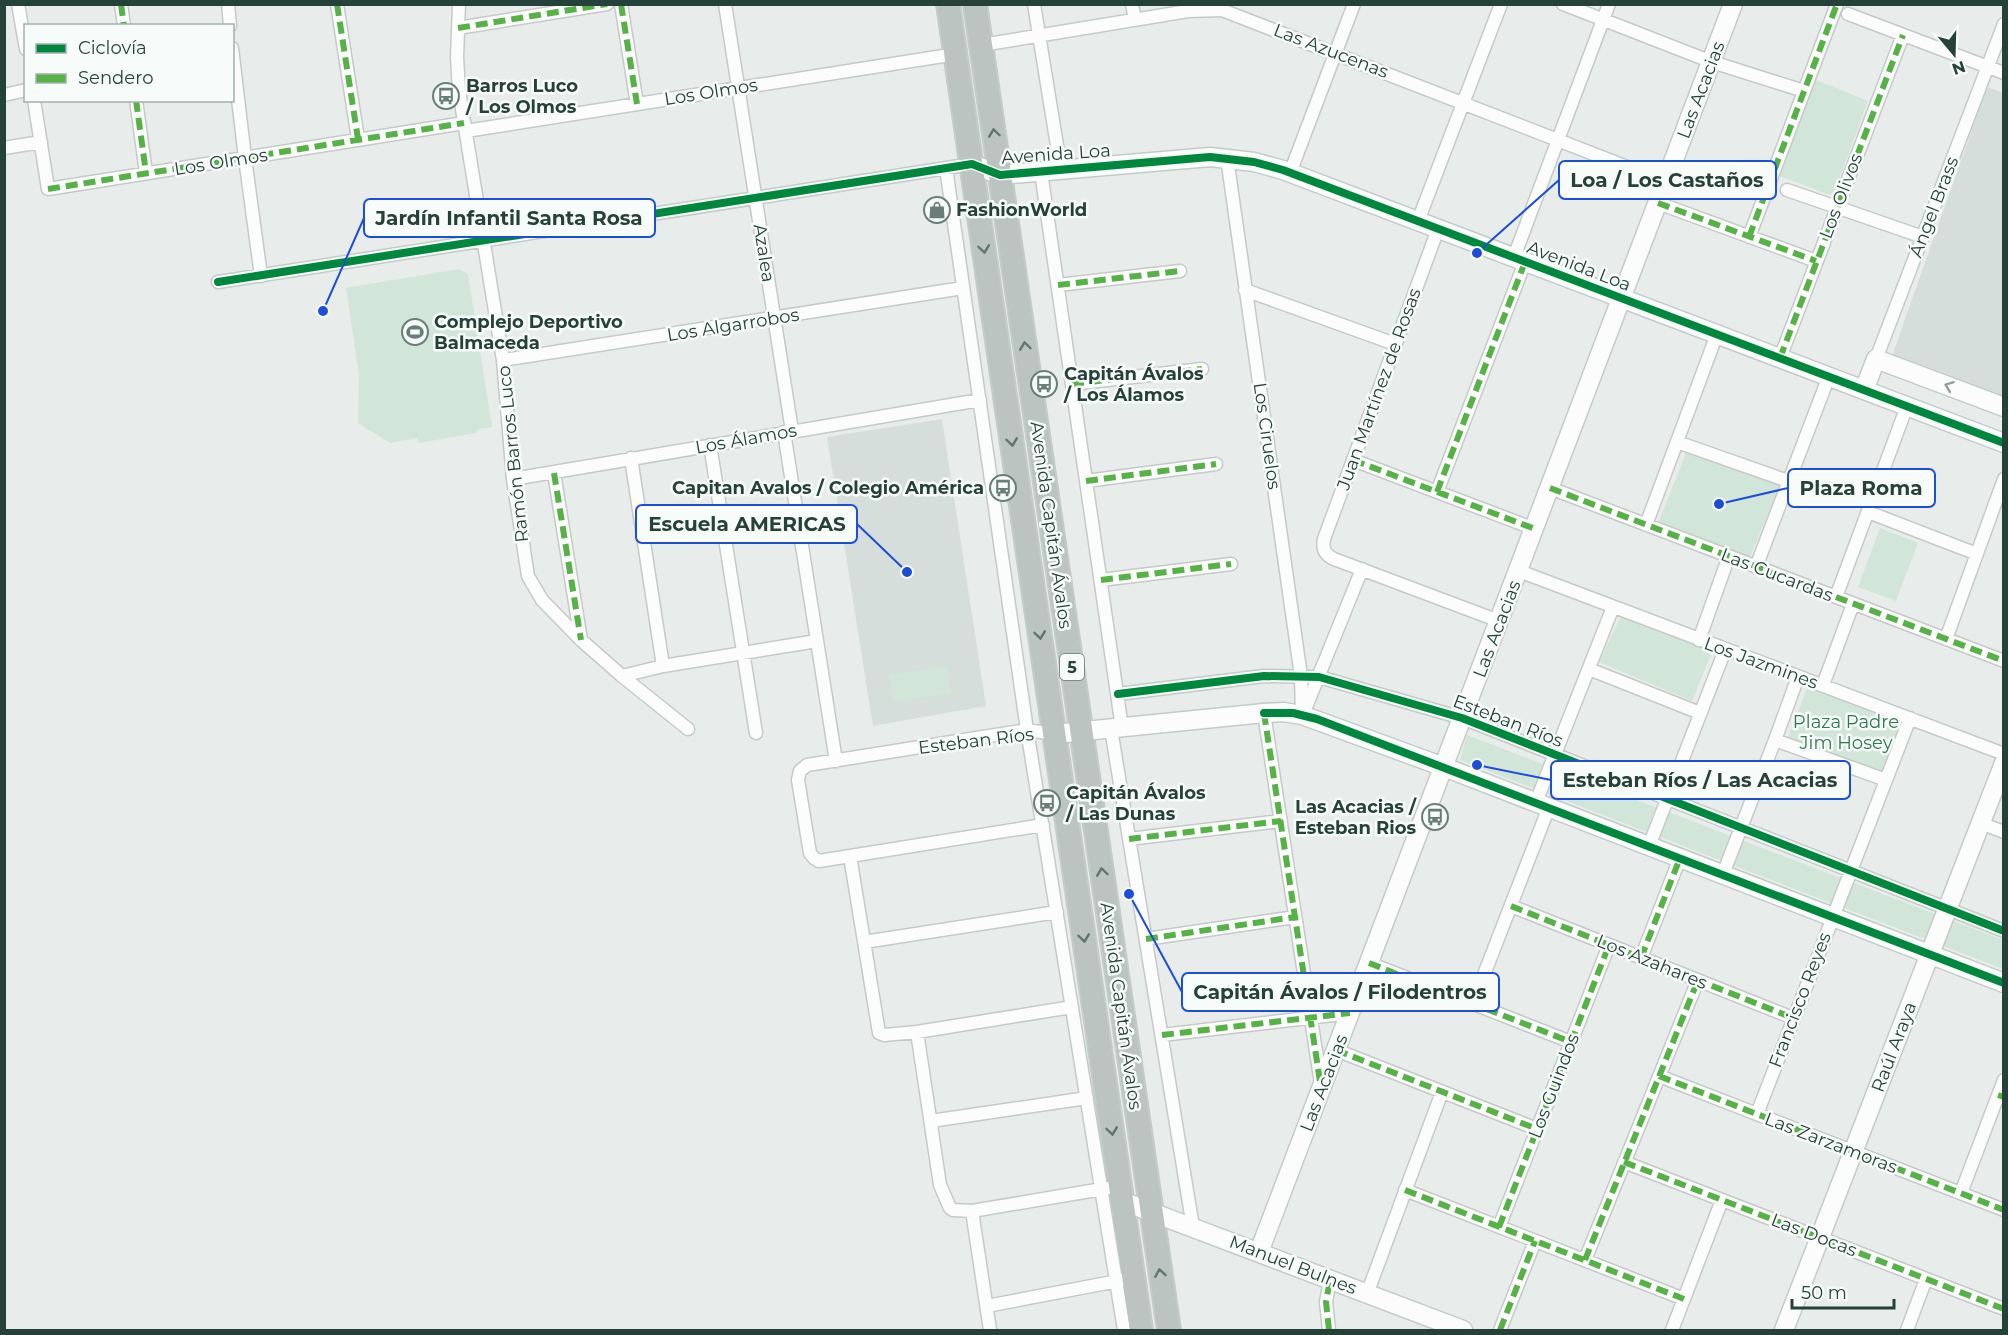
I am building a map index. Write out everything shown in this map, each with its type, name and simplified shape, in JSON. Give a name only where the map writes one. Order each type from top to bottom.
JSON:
[{"type":"highway","name":"Avenida Capitán Ávalos","points":[[948,4],[1055,734],[1125,1280],[1141,1330]]},
{"type":"highway","name":"Avenida Capitán Ávalos","points":[[975,4],[1168,1330]]},
{"type":"street","points":[[18,4],[24,38]]},
{"type":"street","points":[[121,4],[124,24]]},
{"type":"street","points":[[228,4],[230,24]]},
{"type":"street","points":[[337,4],[358,139]]},
{"type":"street","name":"Ramón Barros Luco","points":[[459,4],[458,74],[502,360],[513,479],[528,576],[542,600],[581,640],[688,729]]},
{"type":"street","points":[[458,28],[607,4]]},
{"type":"street","points":[[621,4],[637,104]]},
{"type":"street","name":"Azalea","points":[[725,4],[775,318],[788,431],[836,761]]},
{"type":"street","points":[[1034,4],[1061,170]]},
{"type":"street","points":[[1132,4],[1135,20]]},
{"type":"street","points":[[1290,173],[1354,4]]},
{"type":"street","points":[[1418,221],[1501,4]]},
{"type":"street","points":[[1563,4],[1712,62],[1804,91]]},
{"type":"street","points":[[1437,492],[1520,260],[1558,140],[1609,4]]},
{"type":"street","name":"Las Acacias","points":[[1259,1252],[1733,4]]},
{"type":"street","points":[[1749,237],[1837,4]]},
{"type":"street","name":"Las Azucenas","points":[[981,45],[1202,9],[1233,8],[1336,53],[1666,182]]},
{"type":"street","points":[[1848,14],[2004,73]]},
{"type":"street","name":"Ángel Brass","points":[[1864,390],[2004,24]]},
{"type":"street","name":"Los Olivos","points":[[1780,358],[1903,35]]},
{"type":"street","name":"Los Olmos","points":[[41,142],[48,189],[358,139],[637,104],[956,54]]},
{"type":"street","points":[[234,66],[261,276]]},
{"type":"street","points":[[4,95],[24,90]]},
{"type":"street","points":[[4,148],[41,142],[34,102]]},
{"type":"street","points":[[136,102],[146,173]]},
{"type":"street","name":"Avenida Loa","points":[[972,164],[1000,176],[1191,158],[1227,158],[1254,162],[1290,173],[2004,443]]},
{"type":"street","name":"Los Ciruelos","points":[[1227,158],[1301,676],[1302,715]]},
{"type":"street","points":[[218,282],[972,164]]},
{"type":"street","name":"Avenida Capitán Ávalos","points":[[946,168],[1028,730],[1072,1007],[1087,1098],[1114,1192]]},
{"type":"street","name":"Avenida Capitán Ávalos","points":[[1041,172],[1118,694],[1116,728],[1129,839],[1193,1227]]},
{"type":"street","points":[[1787,190],[1923,237]]},
{"type":"street","points":[[1658,203],[1816,261]]},
{"type":"street","name":"Juan Martínez de Rosas","points":[[1362,569],[1331,558],[1324,551],[1324,539],[1438,229]]},
{"type":"street","points":[[1058,285],[1180,271]]},
{"type":"street","name":"Los Algarrobos","points":[[502,360],[963,288]]},
{"type":"street","points":[[1245,290],[1395,344]]},
{"type":"street","points":[[1646,525],[1717,334]]},
{"type":"street","points":[[1876,359],[2004,407]]},
{"type":"street","points":[[1072,384],[1202,369]]},
{"type":"street","points":[[1756,567],[1829,376]]},
{"type":"street","name":"Los Álamos","points":[[513,479],[980,400]]},
{"type":"street","points":[[1836,597],[1907,406]]},
{"type":"street","points":[[1677,442],[1788,482]]},
{"type":"street","points":[[710,445],[756,733]]},
{"type":"street","points":[[631,458],[663,666]]},
{"type":"street","points":[[1353,460],[1534,529]]},
{"type":"street","points":[[1086,481],[1216,464]]},
{"type":"street","points":[[554,473],[581,640]]},
{"type":"street","points":[[1946,639],[2004,479]]},
{"type":"street","name":"Las Cucardas","points":[[1550,488],[2004,661]]},
{"type":"street","points":[[1868,512],[1977,554]]},
{"type":"street","points":[[1699,640],[1729,556]]},
{"type":"street","points":[[1101,580],[1231,564]]},
{"type":"street","points":[[1302,715],[1362,569],[1499,621]]},
{"type":"street","name":"Los Jazmines","points":[[1519,571],[2004,754]]},
{"type":"street","points":[[1823,685],[1854,604]]},
{"type":"street","points":[[1473,1003],[1511,906],[1543,805],[1554,755],[1612,607]]},
{"type":"street","points":[[622,676],[663,666],[744,655],[817,641]]},
{"type":"street","points":[[1650,846],[1725,650]]},
{"type":"street","points":[[1589,669],[1700,713]]},
{"type":"street","name":"Esteban Ríos","points":[[1118,694],[1264,676],[1319,677],[1462,718],[2004,931]]},
{"type":"street","points":[[1723,874],[1798,677]]},
{"type":"street","name":"Esteban Ríos","points":[[850,856],[819,861],[810,853],[798,780],[800,771],[807,765],[1028,730],[1055,734],[1283,712],[1302,715],[1444,767],[2004,982]]},
{"type":"street","points":[[1264,713],[1321,1088]]},
{"type":"street","name":"Francisco Reyes","points":[[1756,1114],[1910,718]]},
{"type":"street","points":[[1775,740],[1887,780]]},
{"type":"street","name":"Raúl Araya","points":[[1784,1330],[2004,763]]},
{"type":"street","points":[[1129,839],[1281,821]]},
{"type":"street","points":[[1980,823],[2004,832]]},
{"type":"street","points":[[1043,825],[850,856],[879,1033],[884,1035],[917,1032],[1072,1007]]},
{"type":"street","points":[[1641,958],[1680,858]]},
{"type":"street","name":"Los Azahares","points":[[1511,906],[1793,1018]]},
{"type":"street","points":[[864,942],[1057,912]]},
{"type":"street","points":[[1146,939],[1295,917]]},
{"type":"street","name":"Los Guindos","points":[[1499,1227],[1609,945]]},
{"type":"street","points":[[1369,963],[1571,1042]]},
{"type":"street","points":[[1585,1260],[1698,980]]},
{"type":"street","points":[[1162,1035],[1350,1013]]},
{"type":"street","points":[[917,1032],[931,1121],[1087,1098]]},
{"type":"street","points":[[1336,1050],[1537,1130]]},
{"type":"street","name":"Las Zarzamoras","points":[[1659,1076],[2004,1210]]},
{"type":"street","points":[[1961,1193],[2001,1096],[2004,1080]]},
{"type":"street","points":[[1367,1294],[1442,1092]]},
{"type":"street","name":"Manuel Bulnes","points":[[931,1121],[940,1185],[947,1205],[953,1210],[972,1210],[1114,1192],[1151,1211],[1463,1330]]},
{"type":"street","name":"Las Docas","points":[[1624,1162],[2004,1309]]},
{"type":"street","points":[[1405,1190],[1684,1299]]},
{"type":"street","points":[[1672,1330],[1722,1200]]},
{"type":"street","points":[[972,1210],[990,1330]]},
{"type":"street","points":[[1500,1330],[1534,1241]]},
{"type":"street","points":[[1907,1330],[1926,1279]]},
{"type":"street","points":[[987,1306],[1125,1280]]},
{"type":"street","name":"Avenida Capitán Ávalos","points":[[1124,1330],[1125,1280]]},
{"type":"street","points":[[1329,1330],[1326,1302],[1330,1280]]},
{"type":"shaded area","points":[[1987,87],[2003,93],[2003,396],[1892,356]]},
{"type":"shaded area","points":[[942,419],[986,706],[873,726],[827,437]]},
{"type":"green space","points":[[1814,79],[1868,101],[1833,196],[1779,176]]},
{"type":"green space","name":"Complejo Deportivo Balmaceda","points":[[459,269],[468,274],[492,427],[479,429],[476,433],[419,443],[417,438],[390,443],[358,423],[359,376],[346,288]]},
{"type":"green space","points":[[1688,448],[1780,486],[1750,557],[1658,523]]},
{"type":"green space","points":[[1880,528],[1918,543],[1896,601],[1858,587]]},
{"type":"green space","points":[[1622,614],[1713,650],[1692,701],[1599,662]]},
{"type":"green space","points":[[947,666],[951,693],[893,702],[889,675]]},
{"type":"green space","name":"Plaza Padre Jim Hosey","points":[[1809,683],[1907,721],[1884,782],[1785,745]]},
{"type":"green space","points":[[1467,735],[2003,940],[2003,969],[1460,760]]},
{"type":"marked path","points":[[121,4],[124,24]]},
{"type":"marked path","points":[[337,4],[358,139]]},
{"type":"marked path","points":[[458,28],[607,4]]},
{"type":"marked path","points":[[621,4],[637,104]]},
{"type":"marked path","points":[[1749,237],[1837,4]]},
{"type":"marked path","points":[[1780,358],[1903,35]]},
{"type":"marked path","points":[[136,102],[146,173]]},
{"type":"marked path","points":[[48,189],[464,123]]},
{"type":"marked path","points":[[1658,203],[1816,261]]},
{"type":"marked path","points":[[1437,492],[1525,262]]},
{"type":"marked path","points":[[1058,285],[1180,271]]},
{"type":"marked path","points":[[1072,384],[1202,369]]},
{"type":"marked path","points":[[1353,460],[1535,529]]},
{"type":"marked path","points":[[1086,481],[1216,464]]},
{"type":"marked path","points":[[554,473],[581,640]]},
{"type":"marked path","points":[[1550,488],[2004,661]]},
{"type":"marked path","points":[[1101,580],[1231,564]]},
{"type":"marked path","points":[[1264,713],[1321,1088]]},
{"type":"marked path","points":[[1129,839],[1281,821]]},
{"type":"marked path","points":[[1641,958],[1680,858]]},
{"type":"marked path","points":[[1511,906],[1793,1018]]},
{"type":"marked path","points":[[1146,939],[1295,917]]},
{"type":"marked path","points":[[1499,1227],[1609,945]]},
{"type":"marked path","points":[[1369,963],[1571,1042]]},
{"type":"marked path","points":[[1585,1260],[1698,980]]},
{"type":"marked path","points":[[1162,1035],[1350,1013]]},
{"type":"marked path","points":[[1336,1050],[1537,1129]]},
{"type":"marked path","points":[[1659,1076],[2004,1210]]},
{"type":"marked path","points":[[1998,1095],[2004,1097]]},
{"type":"marked path","points":[[1624,1162],[2004,1309]]},
{"type":"marked path","points":[[1405,1190],[1684,1299]]},
{"type":"marked path","points":[[1500,1330],[1535,1241]]},
{"type":"marked path","points":[[1329,1330],[1326,1302],[1330,1280]]},
{"type":"cycle path","points":[[218,282],[972,164],[1000,175],[1210,157],[1254,162],[1283,170],[2004,443]]},
{"type":"cycle path","points":[[1118,694],[1264,676],[1319,677],[1462,718],[2004,931]]},
{"type":"cycle path","points":[[1264,713],[1293,713],[1317,719],[2004,983]]},
{"type":"place","name":"Barros Luco / Los Olmos","points":[[446,96]]},
{"type":"place","name":"FashionWorld","points":[[937,210]]},
{"type":"place","name":"Loa / Los Castaños","points":[[1477,253]]},
{"type":"place","name":"Jardín Infantil Santa Rosa","points":[[323,311]]},
{"type":"place","name":"Complejo Deportivo Balmaceda","points":[[415,332]]},
{"type":"place","name":"Capitán Ávalos / Los Álamos","points":[[1044,384]]},
{"type":"place","name":"Capitan Avalos / Colegio América","points":[[1003,488]]},
{"type":"place","name":"Plaza Roma","points":[[1719,504]]},
{"type":"place","name":"Escuela AMERICAS","points":[[907,572]]},
{"type":"place","name":"Esteban Ríos / Las Acacias","points":[[1477,765]]},
{"type":"place","name":"Capitán Ávalos / Las Dunas","points":[[1047,803]]},
{"type":"place","name":"Las Acacias / Esteban Rios","points":[[1435,817]]},
{"type":"place","name":"Capitán Ávalos / Filodentros","points":[[1129,894]]}]
